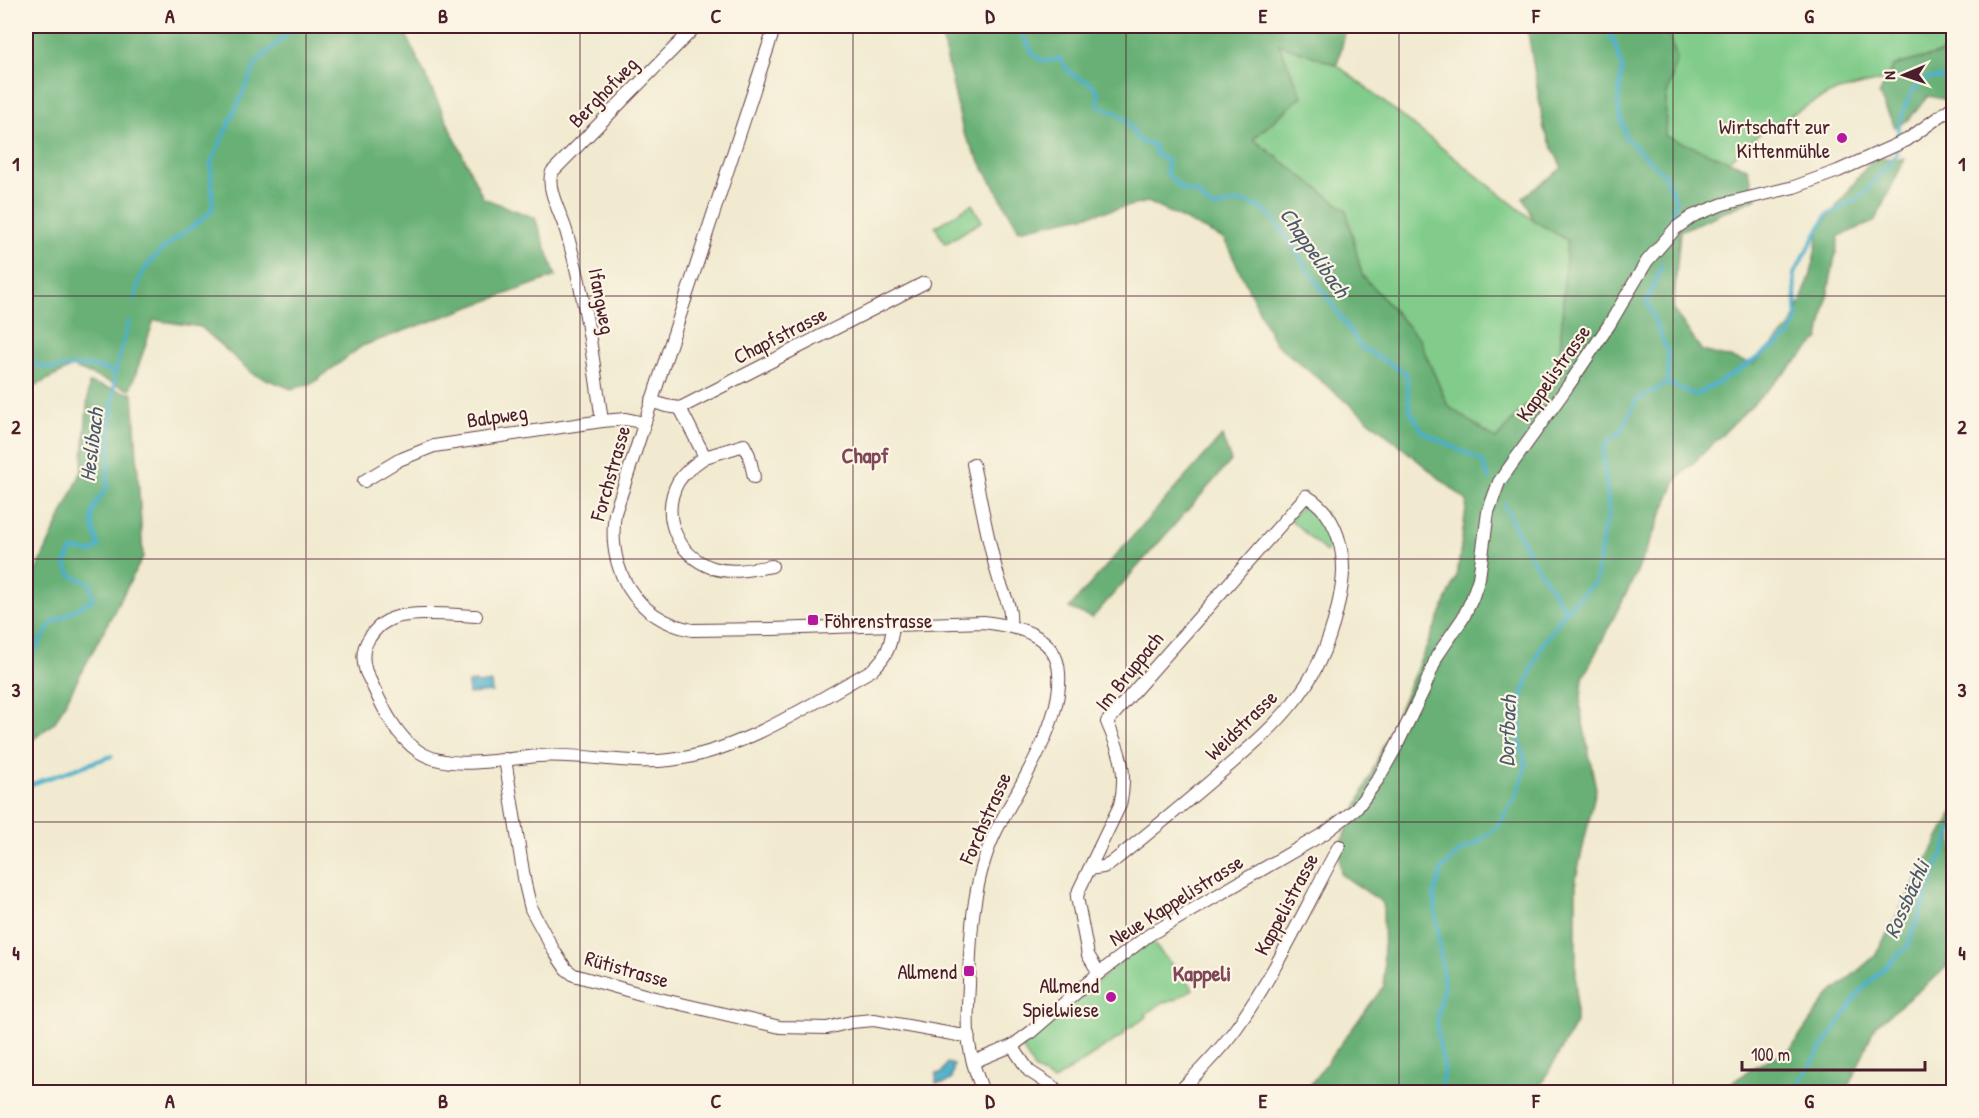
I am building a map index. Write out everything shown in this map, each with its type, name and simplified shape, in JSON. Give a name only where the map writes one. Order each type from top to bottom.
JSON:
[{"type":"street","name":"Berghofweg","points":[[552,191],[550,178],[552,172],[696,26]]},
{"type":"street","name":"Forchstrasse","points":[[775,26],[615,513],[613,544],[616,562],[627,585],[654,616],[674,626],[692,630],[984,622],[1010,625],[1031,633],[1054,652],[1059,672],[1055,706],[1036,755],[985,857],[973,918],[969,971],[969,1035],[973,1062],[983,1092]]},
{"type":"street","name":"Kappelistrasse","points":[[1347,818],[1364,800],[1378,779],[1405,729],[1437,656],[1463,618],[1472,599],[1479,578],[1488,512],[1499,482],[1610,325],[1647,261],[1662,241],[1693,216],[1740,199],[1794,186],[1838,171],[1907,140],[1953,106]]},
{"type":"street","name":"Ifangweg","points":[[552,191],[567,231],[580,284],[602,421]]},
{"type":"street","name":"Chapfstrasse","points":[[680,408],[924,283]]},
{"type":"street","points":[[651,401],[680,408],[705,457]]},
{"type":"street","name":"Balpweg","points":[[364,481],[399,460],[434,446],[602,421],[626,419],[644,423]]},
{"type":"street","points":[[754,477],[744,445],[705,457],[690,467],[675,492],[671,502],[673,528],[690,556],[711,568],[729,571],[772,566]]},
{"type":"street","points":[[973,464],[998,577],[1008,599],[1010,625]]},
{"type":"street","name":"Im Bruppach","points":[[1099,973],[1088,955],[1078,906],[1079,890],[1120,805],[1122,794],[1123,769],[1119,749],[1107,723],[1306,495]]},
{"type":"street","name":"Weidstrasse","points":[[1089,869],[1110,864],[1199,792],[1257,741],[1293,703],[1319,661],[1336,613],[1343,578],[1343,563],[1337,530],[1316,501],[1306,495]]},
{"type":"street","points":[[476,616],[431,614],[401,616],[387,621],[375,631],[364,647],[364,664],[394,727],[418,751],[443,762],[460,763],[547,756],[668,760],[713,752],[784,719],[872,670],[884,659],[889,648],[893,625]]},
{"type":"street","name":"Rütistrasse","points":[[505,759],[528,898],[543,934],[566,969],[574,975],[651,997],[780,1027],[827,1028],[851,1022],[874,1020],[969,1035]]},
{"type":"street","name":"Neue Kappelistrasse","points":[[973,1062],[1012,1047],[1099,973],[1149,935],[1213,896],[1290,854],[1347,818]]},
{"type":"street","name":"Kappelistrasse","points":[[1179,1092],[1210,1060],[1237,1027],[1267,980],[1339,846]]},
{"type":"street","points":[[1012,1047],[1029,1071],[1061,1092]]},
{"type":"green space","points":[[26,26],[419,26],[404,30],[483,198],[535,218],[556,276],[362,346],[313,383],[292,389],[253,374],[201,327],[154,320],[130,390],[72,367],[37,385],[26,371]]},
{"type":"green space","points":[[928,26],[1347,26],[1337,65],[1279,44],[1302,96],[1253,139],[1346,210],[1362,275],[1419,339],[1448,406],[1496,439],[1559,368],[1567,240],[1533,220],[1523,197],[1562,168],[1544,129],[1527,26],[1666,26],[1677,59],[1666,98],[1665,136],[1747,168],[1757,198],[1680,231],[1673,309],[1702,351],[1754,364],[1792,325],[1811,274],[1819,230],[1873,158],[1905,159],[1874,222],[1839,236],[1819,339],[1677,479],[1636,574],[1583,678],[1580,708],[1596,789],[1576,878],[1576,1023],[1537,1092],[1305,1092],[1384,986],[1383,903],[1341,874],[1339,848],[1457,576],[1467,501],[1275,343],[1224,239],[1148,202],[1019,230],[963,132],[943,41]]},
{"type":"green space","points":[[1666,26],[1953,26],[1953,50],[1893,66],[1887,79],[1831,93],[1766,128],[1728,161],[1665,136],[1666,98],[1677,59]]},
{"type":"green space","points":[[1278,43],[1337,65],[1533,220],[1567,239],[1559,368],[1496,439],[1448,406],[1419,339],[1362,275],[1346,210],[1253,139],[1302,96]]},
{"type":"green space","points":[[1953,50],[1953,96],[1948,100],[1928,96],[1907,121],[1895,127],[1879,95],[1893,66]]},
{"type":"green space","points":[[972,204],[982,221],[945,244],[935,227]]},
{"type":"green space","points":[[89,383],[133,394],[143,557],[55,722],[26,745],[26,593],[82,471]]},
{"type":"green space","points":[[1222,436],[1231,461],[1092,618],[1069,608]]},
{"type":"green space","points":[[1303,505],[1325,512],[1334,543],[1326,552],[1290,519]]},
{"type":"green space","points":[[1953,812],[1953,960],[1875,1026],[1847,1092],[1721,1092],[1750,1069],[1791,1049],[1827,997],[1875,956]]},
{"type":"green space","points":[[1150,940],[1182,976],[1184,975],[1193,989],[1176,999],[1166,1003],[1165,1001],[1145,1014],[1147,1017],[1124,1031],[1125,1034],[1053,1081],[1034,1069],[1022,1047],[1113,968]]},
{"type":"water","points":[[476,682],[477,684],[491,682],[492,692],[469,694],[468,683]]},
{"type":"water","points":[[947,1063],[954,1065],[951,1080],[936,1083],[936,1074],[941,1074]]},
{"type":"waterway","name":"Heslibach","points":[[135,299],[140,278],[150,262],[213,209],[211,163],[257,62],[296,26]]},
{"type":"waterway","name":"Chappelibach","points":[[1017,26],[1037,57],[1050,61],[1059,58],[1071,74],[1092,84],[1099,93],[1097,103],[1099,105],[1122,116],[1139,141],[1154,145],[1155,154],[1167,160],[1167,174],[1183,190],[1197,193],[1208,205],[1216,208],[1239,202],[1252,204],[1272,216],[1361,347],[1406,373],[1410,411],[1423,432],[1482,461],[1489,479]]},
{"type":"waterway","points":[[1606,26],[1622,66],[1618,106],[1626,138],[1664,174],[1676,200],[1670,224]]},
{"type":"waterway","name":"Dorfbach","points":[[1440,1092],[1444,1068],[1437,1030],[1439,1004],[1444,986],[1434,896],[1442,869],[1463,849],[1470,848],[1498,826],[1517,794],[1526,765],[1519,739],[1522,696],[1540,648],[1566,610],[1596,581],[1604,530],[1609,514],[1603,452],[1608,441],[1621,431],[1636,401],[1668,383],[1695,395],[1732,375],[1788,337],[1797,320],[1794,274],[1827,215],[1862,196],[1896,155],[1899,125],[1912,92],[1924,79],[1954,76]]},
{"type":"waterway","points":[[1662,265],[1647,302],[1668,353],[1668,383]]},
{"type":"waterway","name":"Heslibach","points":[[26,680],[32,655],[51,624],[93,599],[91,584],[71,575],[65,564],[72,550],[91,553],[99,547],[92,516],[96,504],[107,488],[115,373],[129,321]]},
{"type":"waterway","points":[[35,364],[52,368],[91,366],[115,373]]},
{"type":"waterway","name":"Chappelibach","points":[[1504,503],[1532,558],[1566,610]]},
{"type":"waterway","points":[[26,786],[112,756]]},
{"type":"waterway","name":"Rossbächli","points":[[1759,1092],[1767,1085],[1794,1090],[1861,990],[1907,947],[1954,828]]},
{"type":"place","name":"Wirtschaft zur Kittenmühle","points":[[1842,138]]},
{"type":"place","name":"Föhrenstrasse","points":[[813,620]]},
{"type":"place","name":"Allmend","points":[[969,971]]},
{"type":"place","name":"Allmend Spielwiese","points":[[1111,997]]},
{"type":"district","name":"Chapf","points":[[865,455]]},
{"type":"district","name":"Kappeli","points":[[1202,973]]}]
